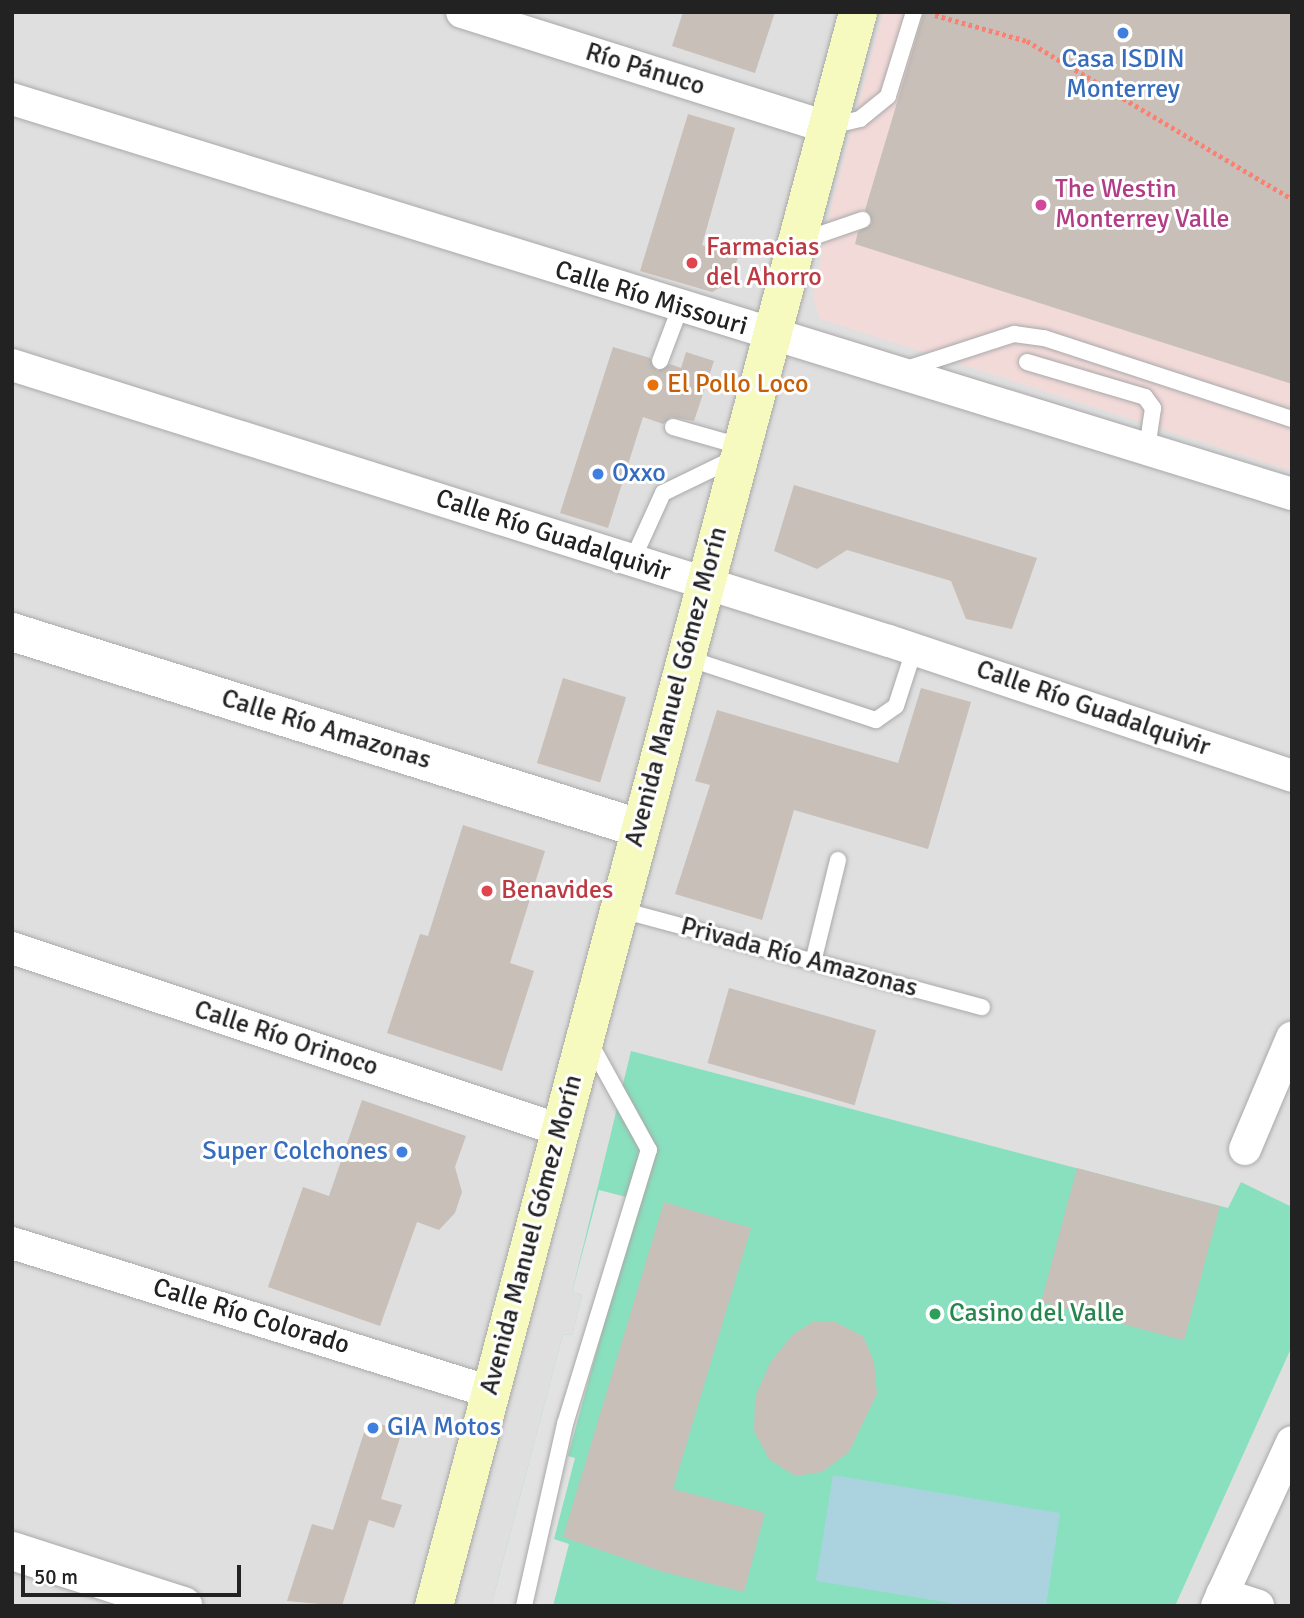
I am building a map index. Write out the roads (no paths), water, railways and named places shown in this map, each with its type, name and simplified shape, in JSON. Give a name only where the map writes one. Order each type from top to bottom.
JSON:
[{"type":"main road","name":"Avenida Manuel Gómez Morín","points":[[433,1606],[560,1130],[615,908],[687,657],[858,12]]},
{"type":"street","name":"Río Pánuco","points":[[462,12],[827,127]]},
{"type":"street","name":"Calle Río Missouri","points":[[12,99],[773,337],[1292,494]]},
{"type":"street","name":"Calle Río Guadalquivir","points":[[12,365],[914,650],[1292,776]]},
{"type":"street","name":"Calle Río Amazonas","points":[[12,632],[639,828]]},
{"type":"street","name":"Calle Río Orinoco","points":[[12,948],[560,1130]]},
{"type":"street","points":[[1245,1149],[1292,1038]]},
{"type":"street","name":"Calle Río Colorado","points":[[12,1243],[490,1392]]},
{"type":"street","points":[[1258,1606],[1219,1600],[1292,1441]]},
{"type":"street","points":[[12,1551],[183,1606]]},
{"type":"lane","points":[[827,127],[860,118],[888,96],[914,12]]},
{"type":"lane","points":[[797,242],[862,220]]},
{"type":"lane","points":[[660,361],[680,308]]},
{"type":"lane","points":[[893,373],[1014,334],[1044,338],[1292,419]]},
{"type":"lane","points":[[1027,362],[1144,397],[1153,408],[1147,449]]},
{"type":"lane","points":[[673,427],[742,451]]},
{"type":"lane","points":[[632,561],[663,492],[742,451]]},
{"type":"lane","points":[[687,657],[876,720],[896,706],[914,650]]},
{"type":"lane","points":[[813,962],[838,860]]},
{"type":"lane","name":"Privada Río Amazonas","points":[[615,908],[982,1007]]},
{"type":"lane","points":[[524,1606],[565,1424],[649,1150],[585,1034]]},
{"type":"water","points":[[833,1475],[1060,1513],[1046,1606],[969,1606],[816,1581]]},
{"type":"place","name":"Casa ISDIN Monterrey","points":[[1123,33]]},
{"type":"place","name":"The Westin Monterrey Valle","points":[[1041,205]]},
{"type":"place","name":"Farmacias del Ahorro","points":[[692,263]]},
{"type":"place","name":"El Pollo Loco","points":[[653,385]]},
{"type":"place","name":"Oxxo","points":[[598,474]]},
{"type":"place","name":"Benavides","points":[[487,891]]},
{"type":"place","name":"Super Colchones","points":[[402,1152]]},
{"type":"place","name":"Casino del Valle","points":[[935,1314]]},
{"type":"place","name":"GIA Motos","points":[[373,1428]]}]
